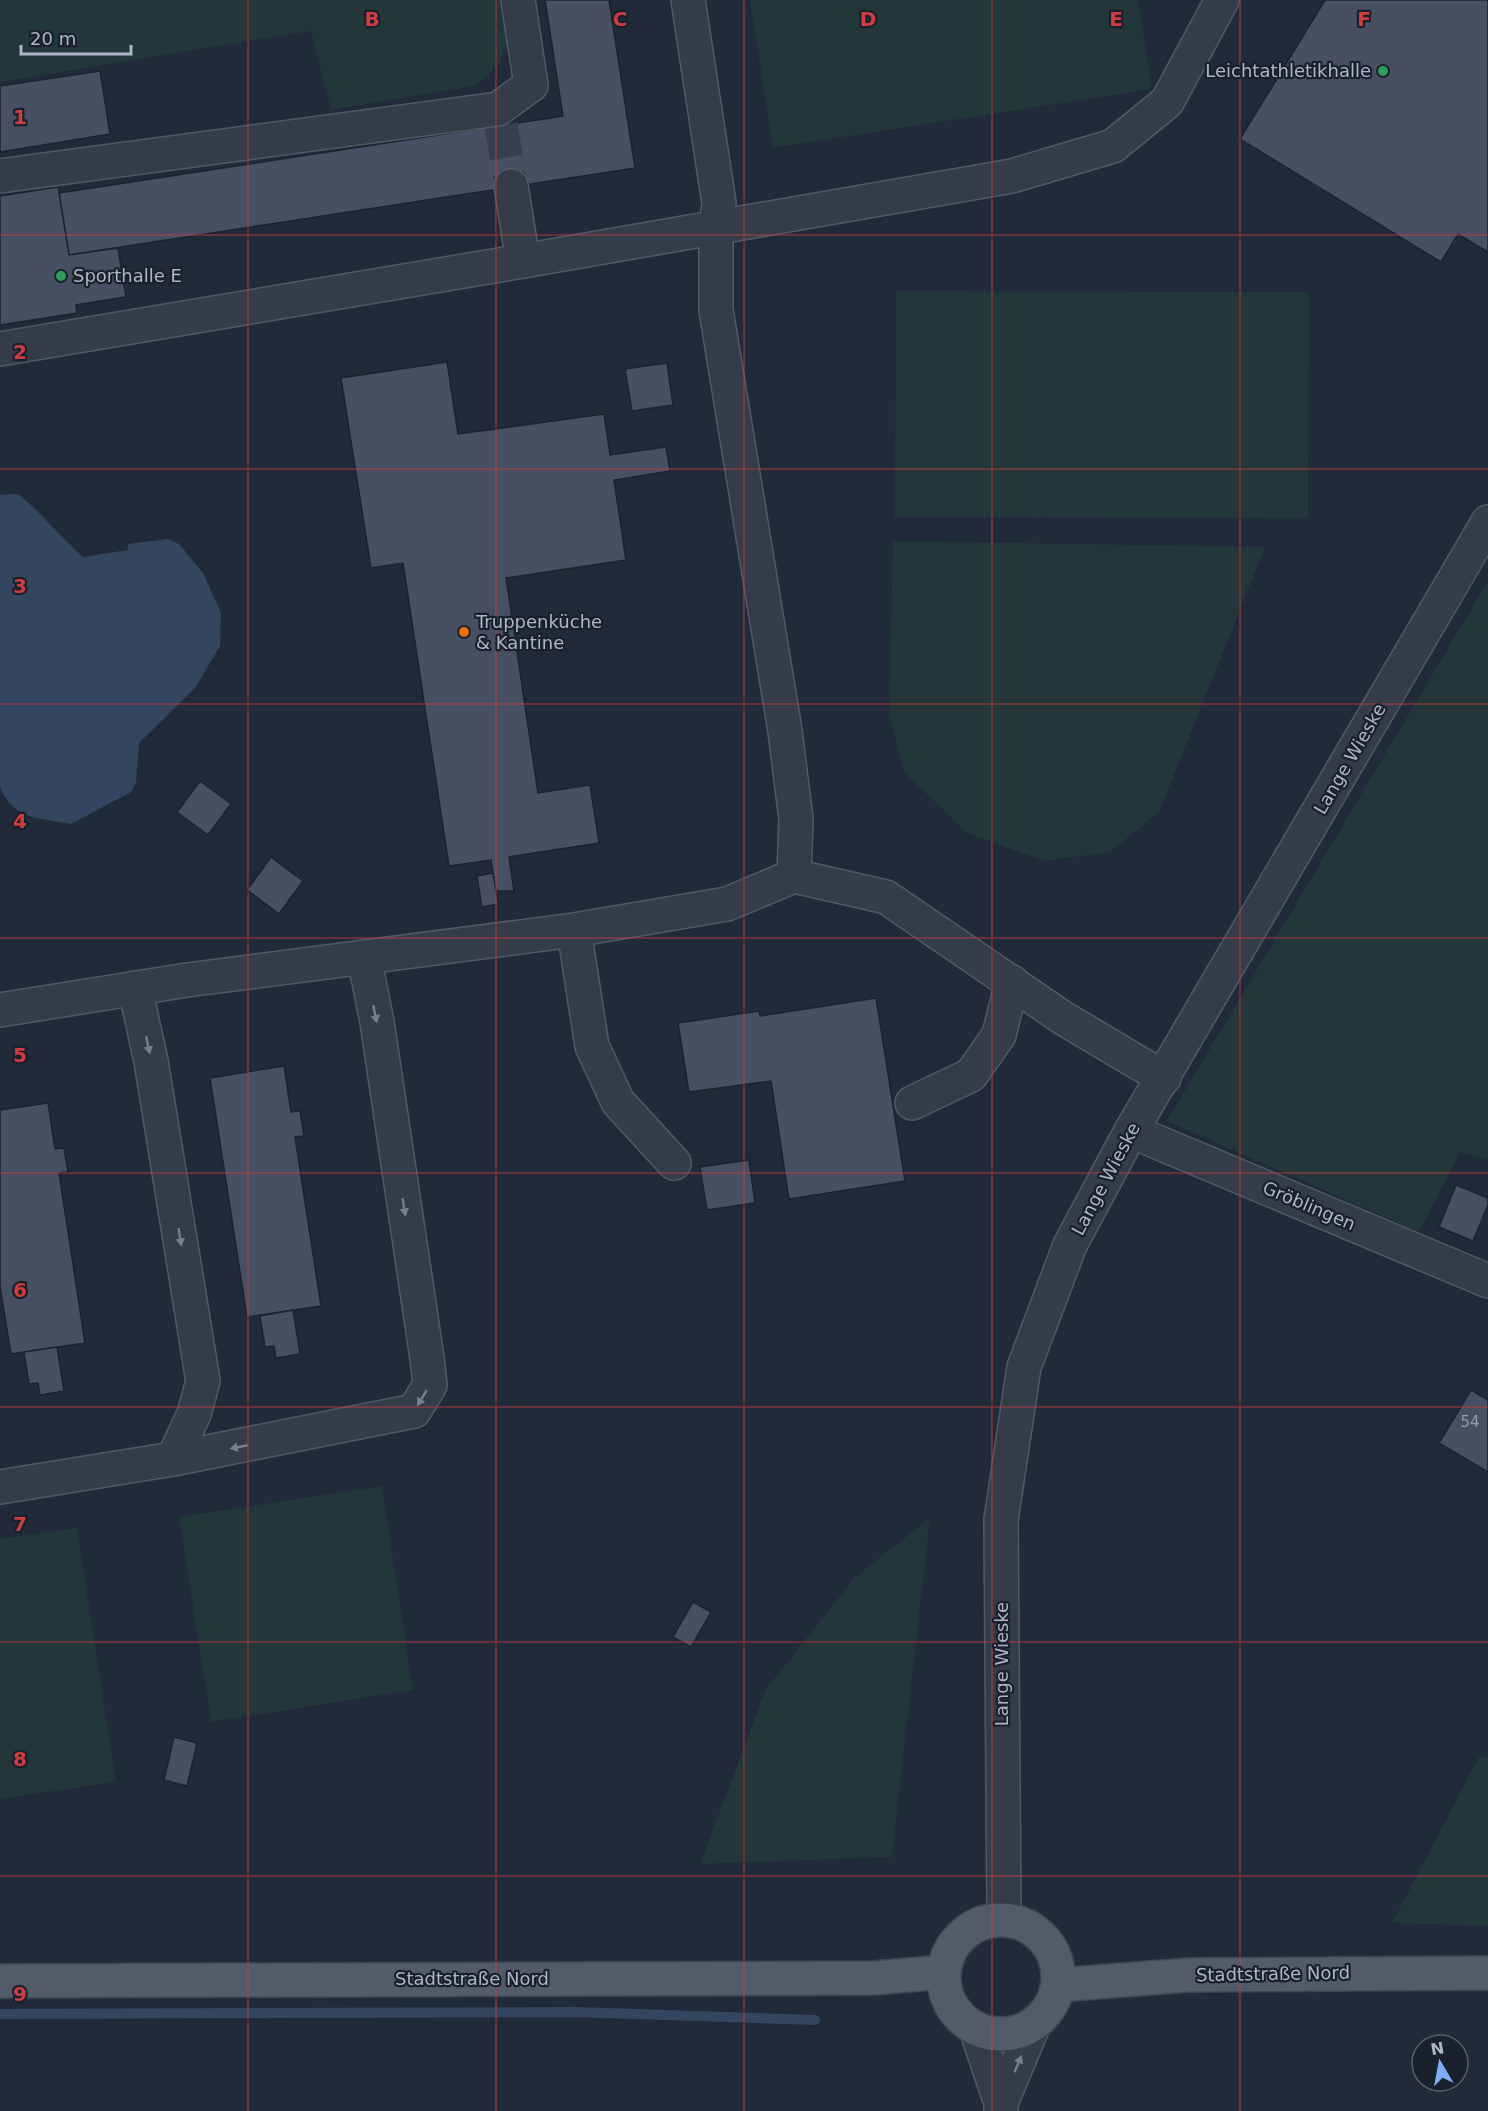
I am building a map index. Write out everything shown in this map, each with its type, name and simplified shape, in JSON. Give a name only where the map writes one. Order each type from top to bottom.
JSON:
[{"type":"main road","points":[[1004,1919],[1027,1925],[1045,1941],[1056,1961],[1058,1985],[1050,2007],[1034,2024],[1006,2035],[975,2029],[957,2015],[945,1995],[943,1972],[953,1944],[975,1925],[1004,1919]]},
{"type":"main road","name":"Stadtstraße Nord","points":[[0,1981],[874,1978],[943,1972]]},
{"type":"main road","name":"Stadtstraße Nord","points":[[1058,1985],[1189,1974],[1488,1973]]},
{"type":"street","points":[[0,176],[499,117],[531,86],[518,0]]},
{"type":"street","points":[[688,0],[719,203],[716,227],[716,310],[785,731],[796,819],[794,876]]},
{"type":"street","points":[[0,349],[1012,176],[1113,146],[1167,102],[1222,0]]},
{"type":"street","points":[[511,186],[524,261]]},
{"type":"street","name":"Lange Wieske","points":[[1004,1919],[1001,1520],[1024,1367],[1071,1245],[1131,1131],[1488,522]]},
{"type":"street","points":[[0,1010],[135,988],[574,930],[727,904],[794,876],[886,897],[1063,1018],[1164,1078]]},
{"type":"street","points":[[574,930],[592,1046],[618,1102],[674,1163]]},
{"type":"street","points":[[0,1487],[173,1459],[414,1411],[430,1385],[378,1034],[364,957]]},
{"type":"street","points":[[912,1102],[971,1076],[999,1035],[1012,982]]},
{"type":"street","points":[[135,988],[151,1061],[203,1381],[194,1414],[173,1459]]},
{"type":"street","name":"Gröblingen","points":[[1131,1131],[1488,1281]]},
{"type":"street","points":[[1001,2107],[1034,2024]]},
{"type":"street","points":[[975,2029],[1001,2107]]},
{"type":"green space","points":[[0,0],[506,0],[508,41],[500,63],[475,86],[331,110],[311,31],[0,82]]},
{"type":"green space","points":[[750,0],[1138,0],[1152,89],[773,148]]},
{"type":"green space","points":[[896,291],[1309,292],[1308,518],[895,517]]},
{"type":"green space","points":[[893,541],[1265,547],[1159,812],[1110,852],[1044,861],[967,833],[904,772],[889,715]]},
{"type":"green space","points":[[1488,581],[1488,1160],[1460,1152],[1419,1232],[1167,1121]]},
{"type":"green space","points":[[382,1486],[413,1690],[211,1722],[179,1517]]},
{"type":"green space","points":[[930,1518],[892,1857],[700,1864],[766,1689],[855,1577]]},
{"type":"green space","points":[[77,1528],[116,1782],[0,1799],[0,1539]]},
{"type":"green space","points":[[1479,1757],[1488,1757],[1488,1926],[1392,1923]]},
{"type":"water","points":[[18,494],[83,557],[128,550],[128,544],[168,539],[179,544],[203,573],[221,613],[220,646],[195,688],[139,743],[136,783],[131,792],[71,824],[29,816],[20,812],[12,806],[0,787],[0,495]]},
{"type":"building","points":[[545,0],[609,0],[635,168],[69,255],[59,193],[563,116]]},
{"type":"building","name":"Leichtathletikhalle","points":[[1325,0],[1488,0],[1488,252],[1458,234],[1441,262],[1240,139]]},
{"type":"building","points":[[100,71],[110,134],[0,152],[0,86]]},
{"type":"building","name":"Sporthalle E","points":[[58,187],[69,255],[118,248],[126,297],[76,305],[77,313],[0,325],[0,196]]},
{"type":"building","name":"Truppenküche & Kantine","points":[[447,362],[458,434],[604,414],[610,455],[666,447],[670,471],[614,480],[626,560],[506,578],[538,793],[590,785],[599,843],[509,857],[514,891],[496,891],[491,860],[449,866],[403,563],[371,568],[341,378]]},
{"type":"building","points":[[667,363],[673,405],[632,411],[625,369]]},
{"type":"building","points":[[200,781],[231,804],[208,835],[177,812]]},
{"type":"building","points":[[271,857],[303,881],[279,914],[247,890]]},
{"type":"building","points":[[493,873],[498,904],[482,907],[477,876]]},
{"type":"building","points":[[876,998],[905,1181],[789,1199],[771,1081],[689,1092],[678,1023],[759,1011],[760,1016]]},
{"type":"building","points":[[284,1066],[291,1112],[300,1111],[304,1136],[295,1137],[321,1306],[247,1317],[210,1078]]},
{"type":"building","points":[[48,1103],[55,1149],[64,1148],[68,1172],[59,1173],[85,1343],[11,1354],[0,1286],[0,1110]]},
{"type":"building","points":[[749,1160],[755,1203],[707,1210],[700,1167]]},
{"type":"building","points":[[1456,1185],[1488,1198],[1488,1205],[1473,1241],[1439,1227]]},
{"type":"building","points":[[293,1310],[300,1354],[276,1358],[274,1346],[265,1347],[260,1316]]},
{"type":"building","points":[[57,1347],[64,1391],[40,1395],[38,1383],[29,1384],[24,1352]]},
{"type":"building","points":[[1471,1390],[1488,1400],[1488,1472],[1439,1443]]},
{"type":"building","points":[[693,1602],[711,1612],[691,1647],[673,1637]]},
{"type":"building","points":[[174,1737],[197,1743],[187,1786],[164,1780]]},
{"type":"waterway","points":[[0,2014],[575,2012],[815,2020]]},
{"type":"tunnel","points":[[501,125],[511,186]]},
{"type":"place","name":"Leichtathletikhalle","points":[[1383,71]]},
{"type":"place","name":"Sporthalle E","points":[[61,276]]},
{"type":"place","name":"Truppenküche & Kantine","points":[[464,632]]}]
